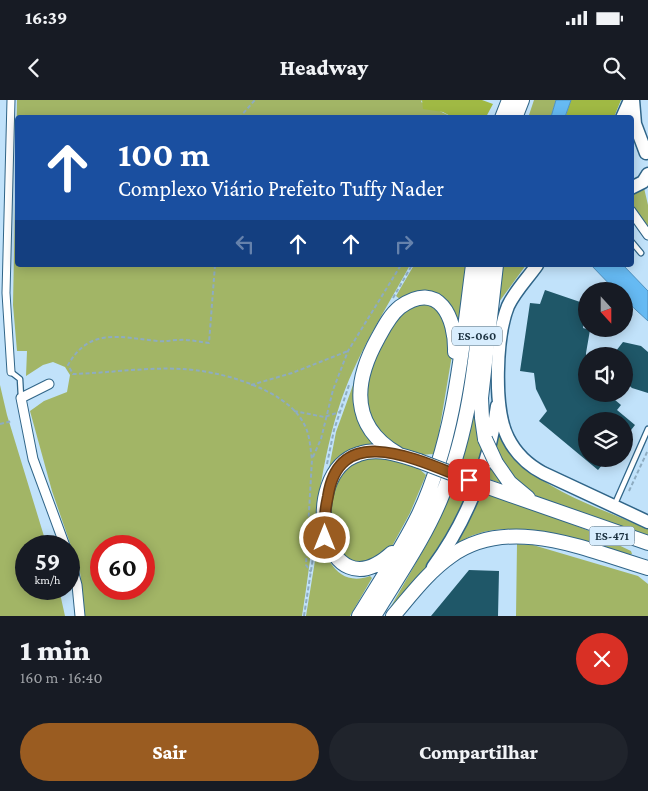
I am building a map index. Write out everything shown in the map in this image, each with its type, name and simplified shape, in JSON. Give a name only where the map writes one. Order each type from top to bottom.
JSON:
[{"type":"main road","points":[[503,115],[509,100]]},
{"type":"main road","points":[[517,115],[522,100]]},
{"type":"main road","points":[[624,115],[631,100]]},
{"type":"main road","points":[[631,100],[634,115]]},
{"type":"main road","points":[[634,118],[647,154]]},
{"type":"main road","points":[[634,144],[647,154]]},
{"type":"main road","points":[[634,186],[643,182],[648,174]]},
{"type":"main road","name":"ES-060","points":[[358,616],[411,529],[436,467],[453,400],[473,267]]},
{"type":"main road","name":"ES-060","points":[[374,616],[423,536],[454,464],[468,407],[486,267]]},
{"type":"main road","points":[[496,267],[481,398],[485,439],[496,463],[518,490],[543,508]]},
{"type":"main road","points":[[393,616],[424,580],[448,545],[475,489],[488,450],[499,389],[502,331],[510,302],[536,267]]},
{"type":"main road","points":[[398,454],[376,438],[367,424],[361,407],[360,388],[366,359],[386,323],[395,311],[412,301],[424,298],[436,300],[448,312],[455,346],[453,400]]},
{"type":"main road","points":[[499,389],[504,430],[513,447],[527,462],[558,482],[648,522]]},
{"type":"main road","points":[[398,454],[365,452],[350,458],[339,467],[329,487],[324,519],[325,538],[331,556],[338,565],[348,570],[359,572],[370,569],[386,559],[411,529]]},
{"type":"main road","name":"ES-471","points":[[398,454],[543,508],[648,543]]},
{"type":"main road","name":"ES-471","points":[[575,519],[648,552]]},
{"type":"main road","points":[[424,580],[447,559],[469,545],[489,538],[514,536],[574,547],[648,568]]},
{"type":"street","points":[[11,100],[6,294],[11,372]]},
{"type":"street","points":[[634,215],[648,235]]},
{"type":"street","points":[[49,384],[22,398],[33,459],[61,535]]},
{"type":"street","points":[[78,600],[80,616]]},
{"type":"lane","points":[[634,245],[641,253]]},
{"type":"lane","points":[[11,372],[20,379],[22,398]]},
{"type":"lane","points":[[614,506],[648,429]]},
{"type":"path","points":[[242,115],[255,100]]},
{"type":"path","points":[[216,267],[209,343],[180,340],[160,341],[122,335],[89,342],[76,351],[68,365],[74,374],[181,369],[228,377],[277,395],[303,421],[307,432],[312,459],[306,564],[311,572]]},
{"type":"path","points":[[312,459],[321,439],[324,417],[348,351],[399,267]]},
{"type":"path","points":[[391,300],[411,267]]},
{"type":"path","points":[[250,385],[292,373],[348,351]]},
{"type":"path","points":[[327,467],[340,412],[350,382]]},
{"type":"path","points":[[294,412],[324,417],[340,412]]},
{"type":"path","points":[[0,424],[12,421]]},
{"type":"path","points":[[622,487],[630,491],[648,450]]},
{"type":"path","points":[[304,616],[317,529]]},
{"type":"green space","points":[[17,100],[422,100],[421,102],[448,115],[17,115]]},
{"type":"green space","points":[[422,100],[482,100],[493,104],[487,115],[448,115],[443,112],[423,109]]},
{"type":"green space","points":[[534,100],[556,100],[552,115],[529,115]]},
{"type":"green space","points":[[571,100],[621,100],[615,115],[566,115]]},
{"type":"green space","points":[[644,188],[648,205],[648,228],[634,208],[634,191]]},
{"type":"green space","points":[[15,202],[15,267],[409,267],[353,370],[339,407],[321,484],[302,616],[85,616],[80,572],[80,535],[67,535],[52,491],[30,411],[44,401],[67,392],[70,375],[65,367],[53,362],[43,365],[26,376],[27,351],[17,351],[13,305]]},
{"type":"green space","points":[[413,267],[466,267],[459,318],[456,317],[451,305],[441,296],[401,300],[396,296]]},
{"type":"green space","points":[[500,267],[525,267],[499,302]]},
{"type":"green space","points":[[423,302],[442,311],[452,355],[434,454],[419,455],[400,450],[388,442],[369,417],[364,380],[396,316]]},
{"type":"green space","points":[[361,363],[358,372],[375,444],[356,450],[344,457],[326,484],[336,432]]},
{"type":"green space","points":[[0,385],[7,415],[44,535],[15,535],[15,600],[61,600],[65,616],[0,616]]},
{"type":"green space","points":[[486,398],[496,427],[510,450],[528,469],[548,484],[571,496],[648,529],[648,538],[473,473],[462,462],[475,411]]},
{"type":"green space","points":[[376,455],[416,466],[426,475],[410,513],[391,548],[354,568],[328,537],[334,484],[346,465]]},
{"type":"green space","points":[[454,485],[470,485],[587,530],[631,551],[632,554],[629,555],[585,542],[536,531],[511,529],[488,531],[466,538],[447,552],[411,591],[390,608],[428,542]]},
{"type":"green space","points":[[320,530],[325,550],[334,568],[349,578],[359,579],[370,576],[372,578],[350,616],[306,616]]},
{"type":"green space","points":[[517,544],[533,545],[638,576],[648,584],[648,616],[516,616]]},
{"type":"water","points":[[556,100],[571,100],[566,115],[552,115]]},
{"type":"water","points":[[593,267],[625,267],[648,291],[648,321],[633,307],[633,282],[607,282]]},
{"type":"building","points":[[545,290],[578,301],[578,338],[589,338],[587,347],[578,347],[578,402],[617,402],[621,405],[617,410],[619,412],[578,412],[578,453],[539,421],[547,411],[536,389],[534,373],[520,371],[530,303],[540,304]]},
{"type":"building","points":[[623,342],[641,346],[648,352],[648,393],[633,388],[633,347],[619,347]]},
{"type":"building","points":[[469,570],[499,571],[498,616],[431,616]]},
{"type":"route","points":[[325,538],[324,519],[330,482],[339,467],[354,455],[376,451],[398,454],[469,480]]}]
